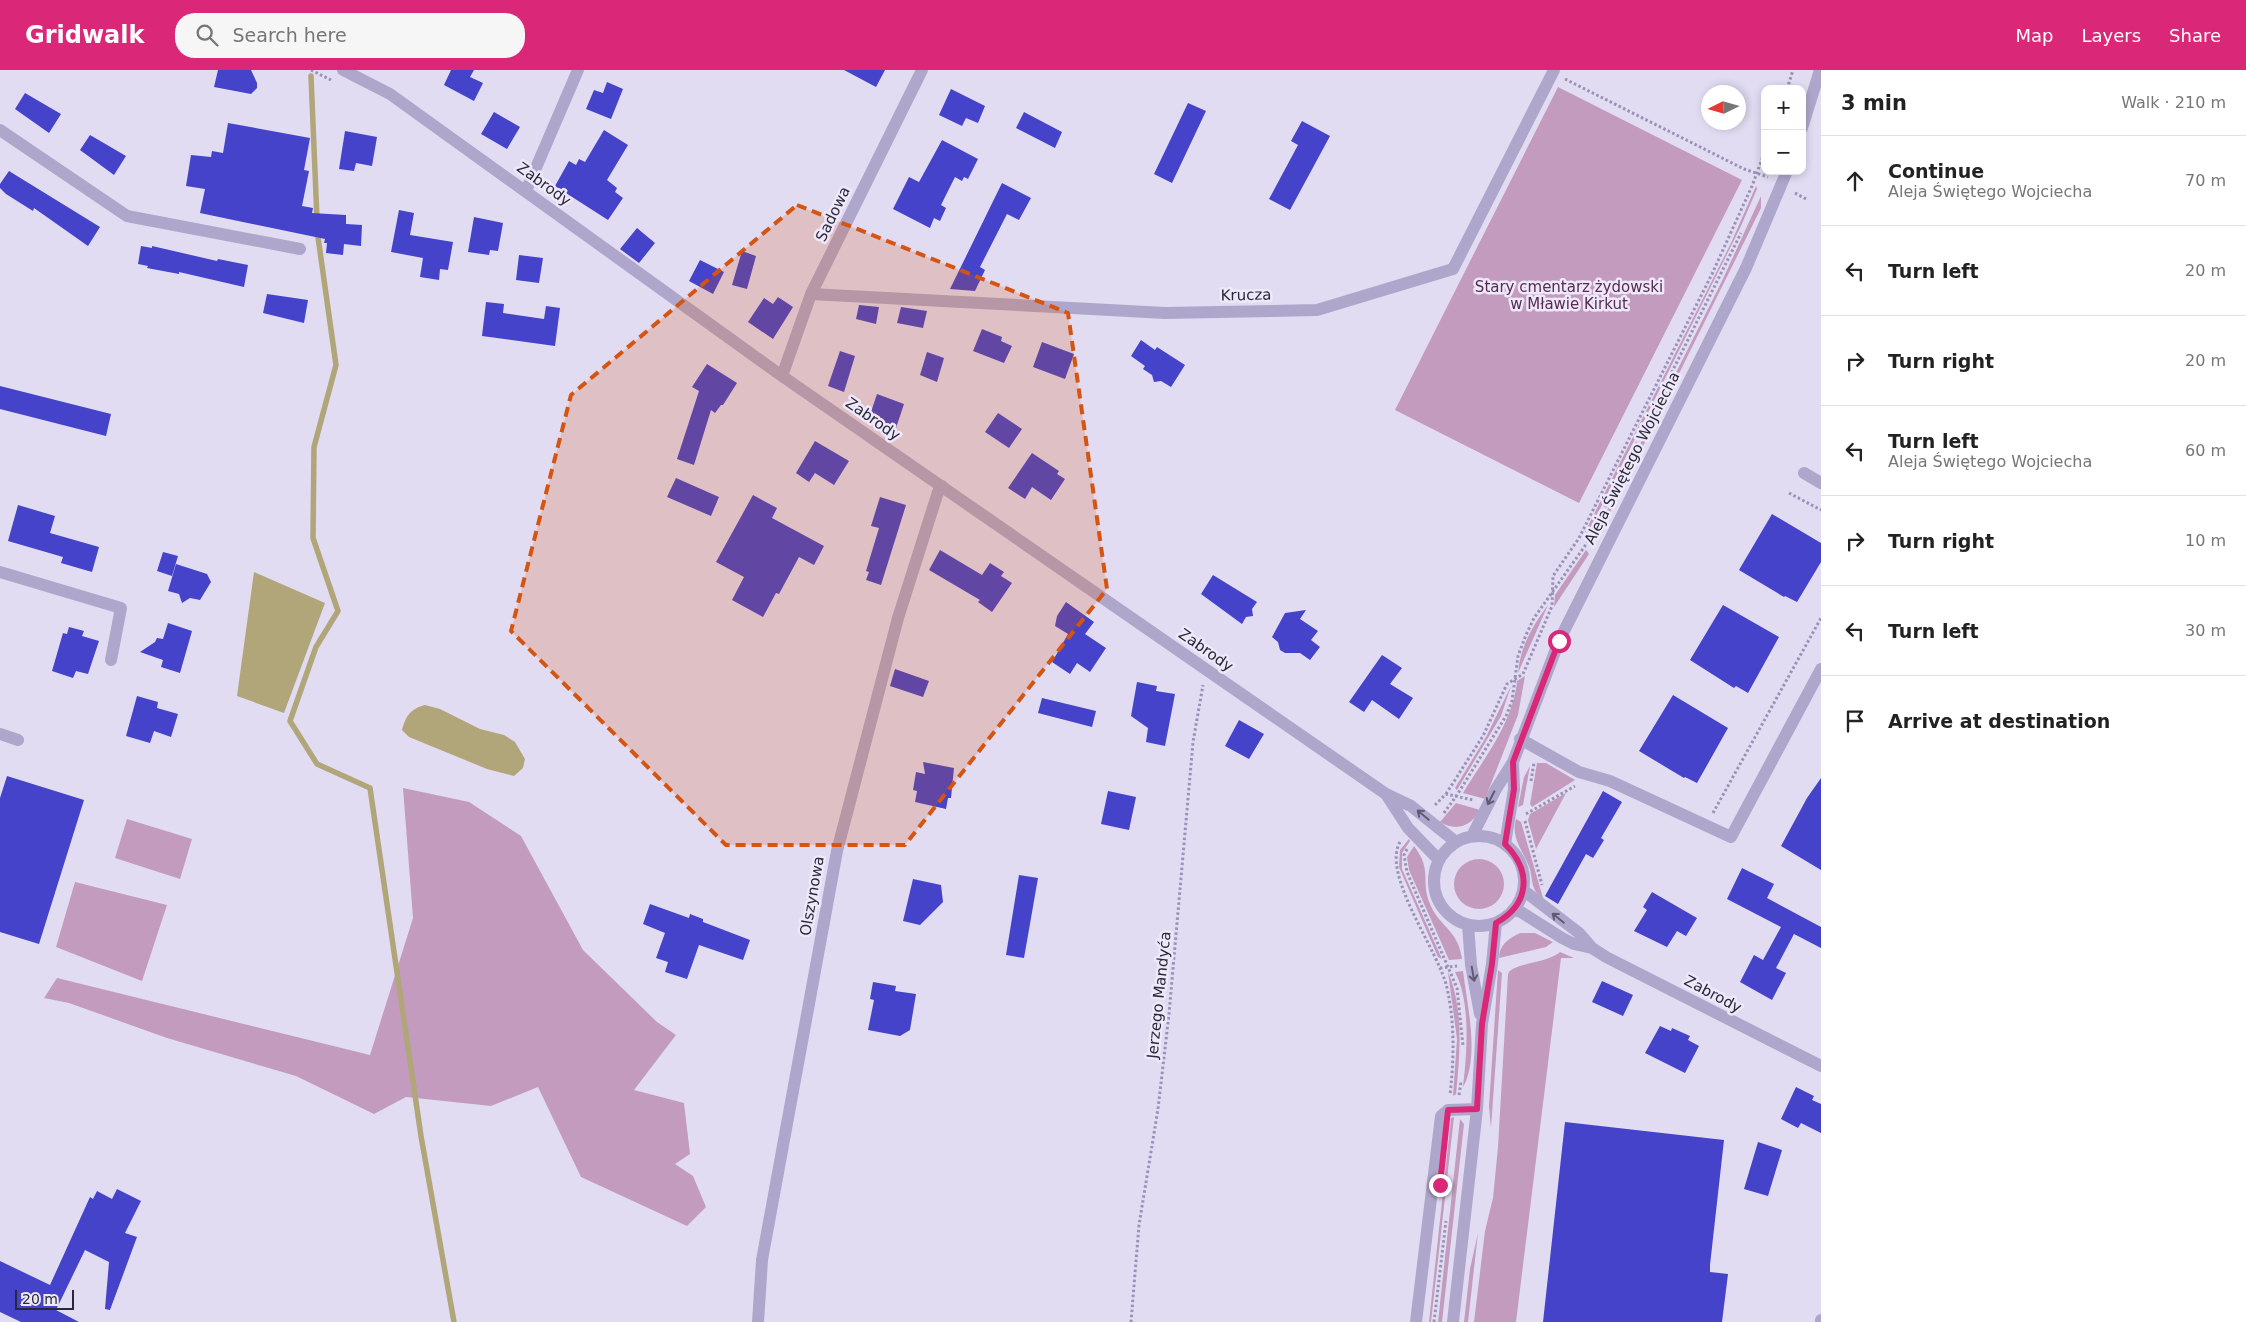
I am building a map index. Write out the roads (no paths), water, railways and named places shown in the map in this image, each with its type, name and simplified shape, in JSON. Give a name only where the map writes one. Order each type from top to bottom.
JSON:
[{"type":"street","name":"Zabrody","points":[[343,70],[390,94],[782,376],[1386,794],[1411,806],[1456,842]]},
{"type":"street","points":[[526,191],[578,70]]},
{"type":"street","name":"Sadowa","points":[[782,376],[811,294],[922,70]]},
{"type":"street","points":[[1806,115],[1820,70]]},
{"type":"street","name":"Krucza","points":[[811,294],[1166,313],[1317,310],[1453,269],[1554,72]]},
{"type":"street","points":[[0,130],[127,216],[300,249]]},
{"type":"street","name":"Aleja Świętego Wojciecha","points":[[1472,836],[1496,789],[1513,762],[1520,739],[1559,641],[1746,268],[1786,175]]},
{"type":"street","points":[[1804,474],[1821,483]]},
{"type":"street","name":"Olszynowa","points":[[758,1322],[762,1260],[837,851],[898,618],[938,492],[942,486]]},
{"type":"street","points":[[0,572],[121,608],[111,660]]},
{"type":"street","points":[[1520,739],[1587,775],[1610,781],[1731,837],[1821,669]]},
{"type":"street","points":[[0,734],[18,740]]},
{"type":"street","name":"Aleja Świętego Wojciecha","points":[[1505,844],[1514,789],[1513,762]]},
{"type":"street","name":"Zabrody","points":[[1386,794],[1408,828],[1439,860]]},
{"type":"street","points":[[1472,836],[1483,836],[1505,844],[1521,864],[1523,890],[1514,910],[1496,923],[1478,926],[1468,925],[1456,920],[1445,911],[1438,900],[1434,886],[1434,873],[1439,860],[1456,842],[1472,836]]},
{"type":"street","name":"Zabrody","points":[[1523,890],[1579,933],[1592,948]]},
{"type":"street","name":"Zabrody","points":[[1514,910],[1521,912],[1574,944],[1592,948],[1748,1031],[1821,1066]]},
{"type":"street","points":[[1453,1322],[1477,1109],[1482,1024],[1492,964],[1496,923]]},
{"type":"street","points":[[1468,925],[1471,965],[1482,1024]]},
{"type":"street","points":[[1416,1322],[1441,1116],[1448,1110],[1477,1109]]},
{"type":"waterway","points":[[311,76],[317,219]]},
{"type":"waterway","points":[[317,230],[336,365],[314,447],[313,538],[338,611],[316,647],[290,721],[317,764],[370,788],[421,1136],[454,1322]]},
{"type":"park label","name":"Stary cmentarz żydowski w Mławie Kirkut","points":[[1569,296]]}]
